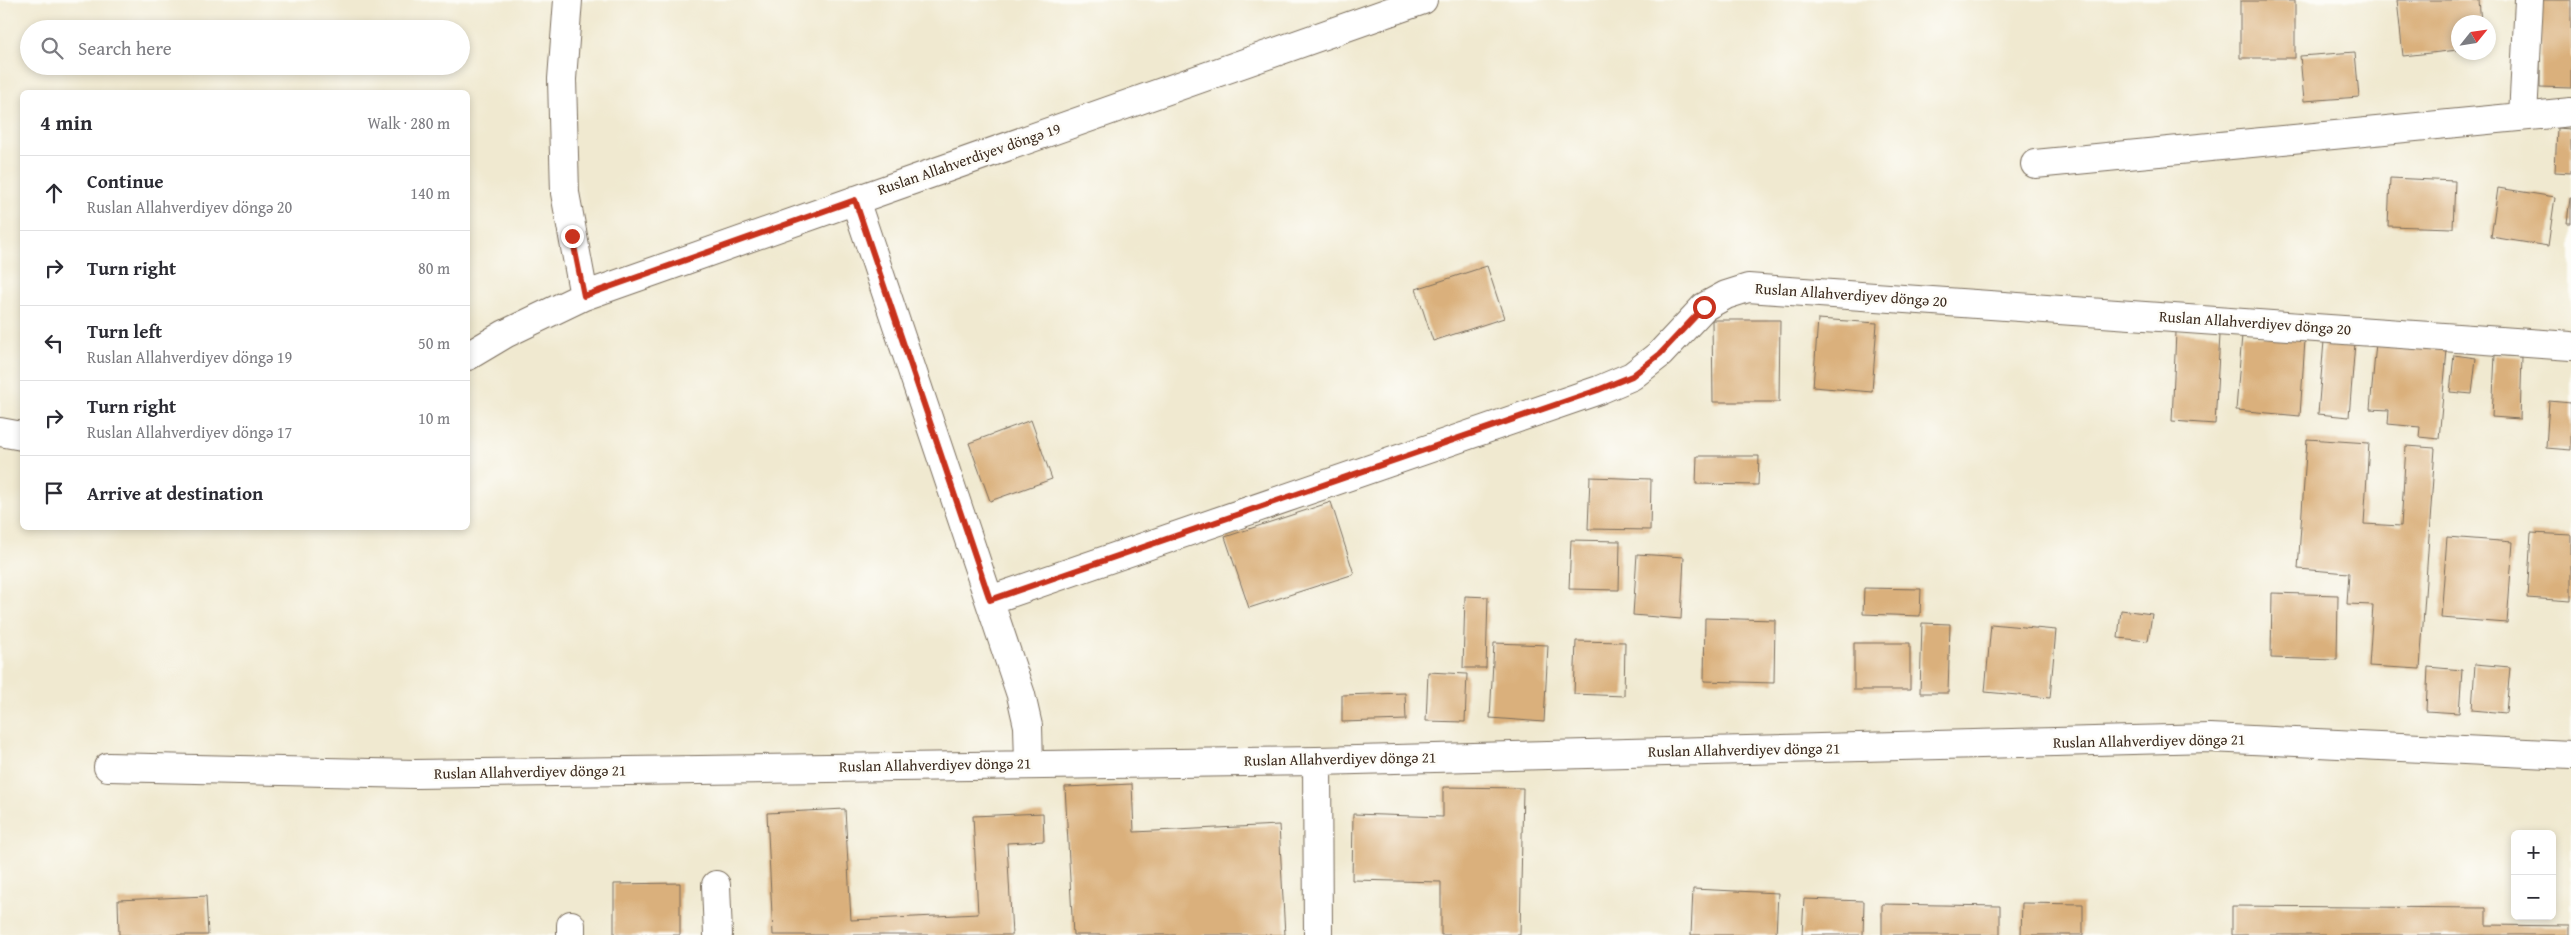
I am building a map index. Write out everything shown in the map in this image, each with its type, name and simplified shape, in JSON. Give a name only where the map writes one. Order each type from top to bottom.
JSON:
[{"type":"street","points":[[568,0],[562,79],[565,193],[584,296]]},
{"type":"street","points":[[2523,116],[2529,0]]},
{"type":"street","name":"Ruslan Allahverdiyev döngə 19","points":[[470,355],[505,334],[584,296],[1407,2]]},
{"type":"street","points":[[2035,164],[2571,112]]},
{"type":"street","points":[[855,200],[1021,695],[1028,726],[1029,764]]},
{"type":"street","name":"Ruslan Allahverdiyev döngə 20","points":[[990,600],[1632,376],[1660,354],[1704,307],[1726,295],[1748,288],[2571,346]]},
{"type":"street","points":[[0,432],[20,436]]},
{"type":"street","name":"Ruslan Allahverdiyev döngə 21","points":[[108,766],[415,774],[1317,761],[2210,738],[2571,755]]},
{"type":"street","points":[[1317,761],[1318,935]]},
{"type":"street","points":[[716,885],[718,935]]},
{"type":"building","points":[[2397,0],[2479,0],[2480,15],[2451,15],[2451,51],[2403,56]]},
{"type":"building","points":[[2540,0],[2571,0],[2571,88],[2540,87]]},
{"type":"building","points":[[2240,1],[2295,1],[2295,58],[2240,58]]},
{"type":"building","points":[[2355,52],[2359,97],[2304,101],[2300,56]]},
{"type":"building","points":[[2557,128],[2571,129],[2571,173],[2555,172]]},
{"type":"building","points":[[2390,178],[2455,181],[2453,228],[2388,226]]},
{"type":"building","points":[[2498,188],[2555,197],[2548,246],[2491,237]]},
{"type":"building","points":[[2570,198],[2571,223],[2567,223]]},
{"type":"building","points":[[1487,266],[1504,318],[1433,341],[1416,289]]},
{"type":"building","points":[[1818,319],[1877,323],[1872,392],[1813,387]]},
{"type":"building","points":[[1712,320],[1780,320],[1779,402],[1713,402]]},
{"type":"building","points":[[2176,332],[2220,335],[2215,424],[2172,421]]},
{"type":"building","points":[[2242,335],[2305,340],[2300,416],[2236,410]]},
{"type":"building","points":[[2324,341],[2355,343],[2349,417],[2318,414]]},
{"type":"building","points":[[2376,343],[2447,350],[2439,439],[2419,437],[2420,427],[2388,424],[2389,410],[2370,409]]},
{"type":"building","points":[[2454,355],[2476,358],[2472,394],[2450,392]]},
{"type":"building","points":[[2495,355],[2522,357],[2520,419],[2492,417]]},
{"type":"building","points":[[2549,401],[2571,403],[2571,450],[2546,448]]},
{"type":"building","points":[[1031,420],[1052,479],[990,501],[969,443]]},
{"type":"building","points":[[2307,439],[2369,443],[2364,524],[2401,526],[2406,446],[2435,448],[2420,669],[2369,666],[2373,605],[2347,604],[2349,573],[2298,569]]},
{"type":"building","points":[[1697,456],[1759,456],[1758,485],[1696,484]]},
{"type":"building","points":[[1590,477],[1651,479],[1650,530],[1588,529]]},
{"type":"building","points":[[1331,502],[1354,574],[1249,608],[1225,537]]},
{"type":"building","points":[[2531,533],[2571,535],[2571,601],[2527,598]]},
{"type":"building","points":[[2447,537],[2513,542],[2507,623],[2441,618]]},
{"type":"building","points":[[1571,540],[1620,541],[1619,590],[1569,589]]},
{"type":"building","points":[[1637,554],[1684,557],[1681,619],[1633,615]]},
{"type":"building","points":[[1864,588],[1921,589],[1920,616],[1863,614]]},
{"type":"building","points":[[2272,593],[2338,595],[2337,660],[2271,658]]},
{"type":"building","points":[[1465,596],[1488,597],[1486,668],[1463,668]]},
{"type":"building","points":[[2121,610],[2152,614],[2148,641],[2118,638]]},
{"type":"building","points":[[1705,618],[1775,620],[1774,683],[1704,681]]},
{"type":"building","points":[[1922,623],[1950,624],[1948,693],[1920,693]]},
{"type":"building","points":[[1991,624],[2056,630],[2050,698],[1985,692]]},
{"type":"building","points":[[1576,641],[1625,642],[1624,696],[1574,694]]},
{"type":"building","points":[[1494,643],[1548,645],[1544,722],[1490,718]]},
{"type":"building","points":[[1854,643],[1910,643],[1910,690],[1854,690]]},
{"type":"building","points":[[2475,664],[2510,667],[2506,713],[2472,710]]},
{"type":"building","points":[[2428,667],[2462,670],[2459,713],[2426,711]]},
{"type":"building","points":[[1428,672],[1467,674],[1465,722],[1426,721]]},
{"type":"building","points":[[1405,693],[1406,720],[1342,722],[1342,695]]},
{"type":"building","points":[[1132,784],[1134,832],[1279,825],[1285,935],[1073,935],[1065,787]]},
{"type":"building","points":[[1443,787],[1523,788],[1520,935],[1441,935],[1441,882],[1352,880],[1353,814],[1443,817]]},
{"type":"building","points":[[845,809],[851,920],[978,914],[973,816],[1043,813],[1044,841],[1007,843],[1012,935],[773,935],[767,813]]},
{"type":"building","points":[[680,883],[680,935],[614,935],[614,884]]},
{"type":"building","points":[[1693,889],[1778,893],[1776,935],[1691,935]]},
{"type":"building","points":[[206,896],[208,935],[119,935],[118,900]]},
{"type":"building","points":[[1804,899],[1864,901],[1863,935],[1802,935]]},
{"type":"building","points":[[2022,903],[2083,904],[2083,935],[2021,935]]},
{"type":"building","points":[[1882,904],[2000,906],[2000,935],[1882,935]]},
{"type":"building","points":[[2232,906],[2486,908],[2486,925],[2570,926],[2570,935],[2232,935]]},
{"type":"route","points":[[572,236],[584,296],[855,200],[990,600],[1598,390],[1632,376],[1660,354],[1704,307]]}]
